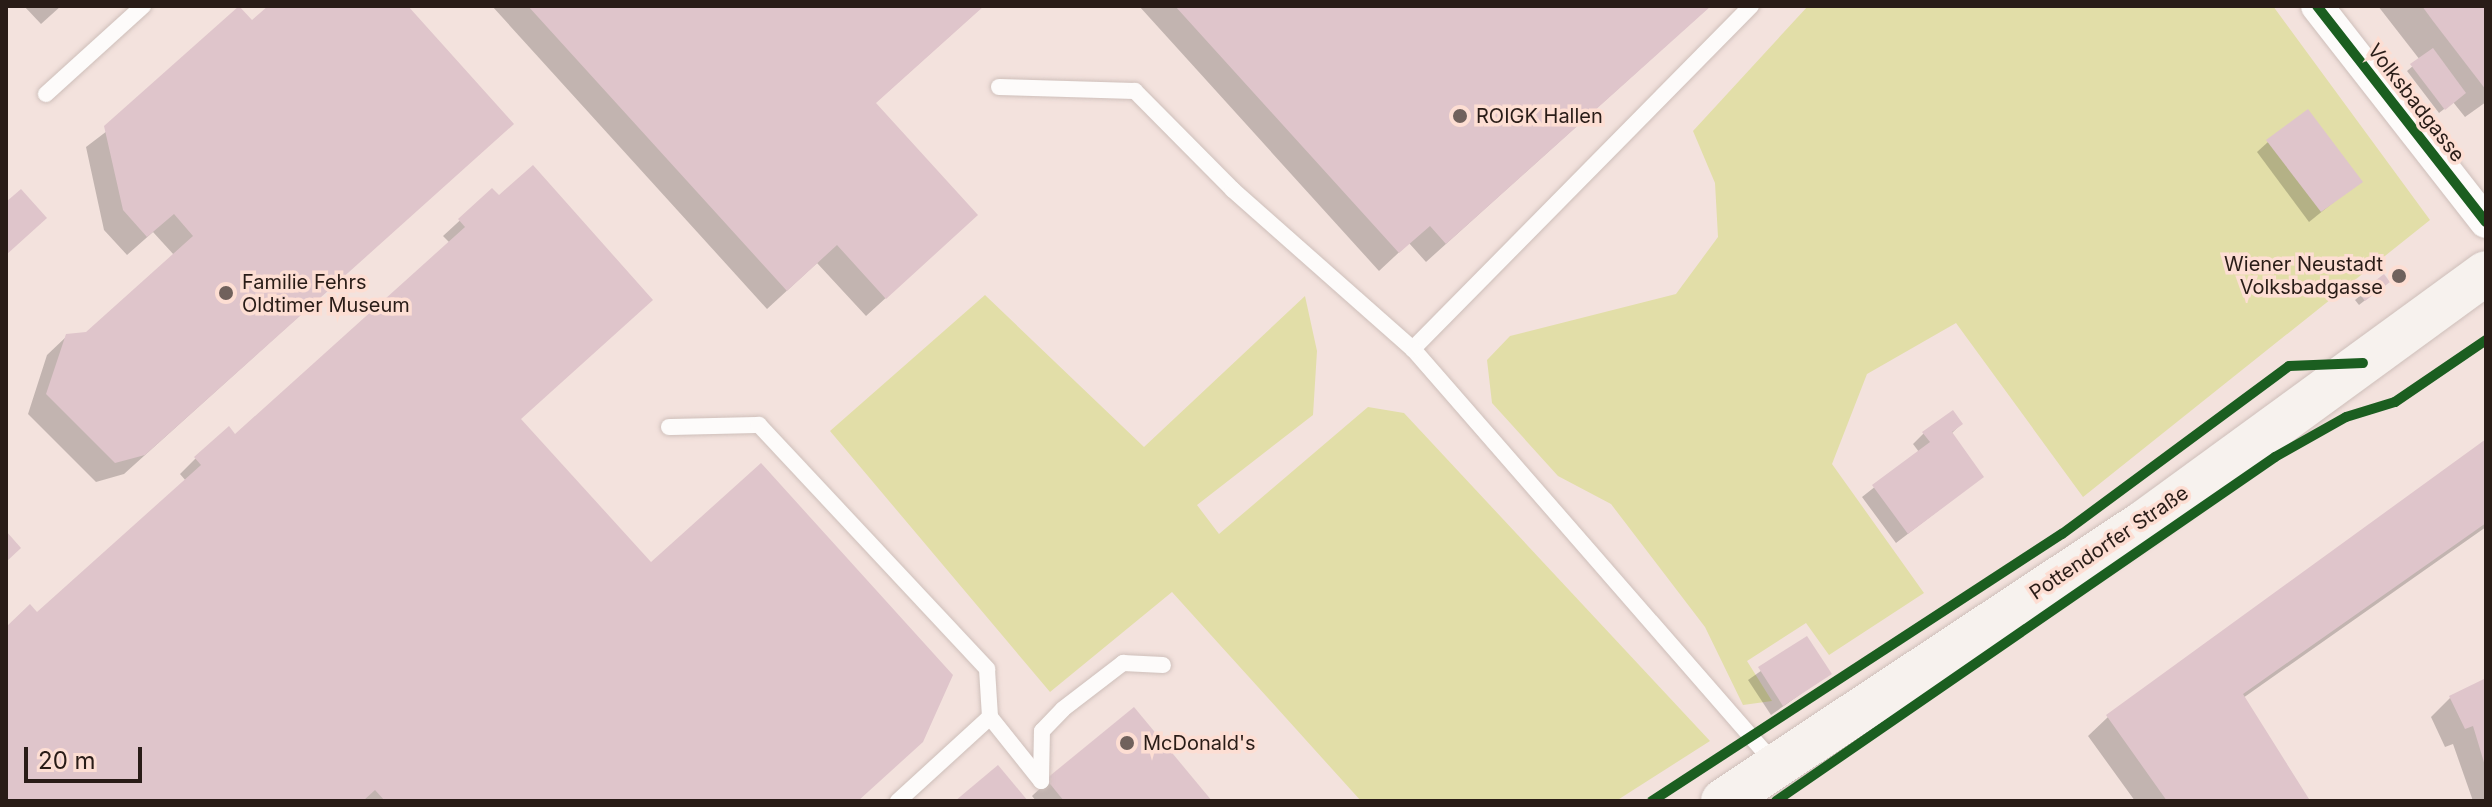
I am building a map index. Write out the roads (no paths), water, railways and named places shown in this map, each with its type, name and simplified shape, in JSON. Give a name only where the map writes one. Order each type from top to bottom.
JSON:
[{"type":"main road","name":"Pottendorfer Straße","points":[[1723,801],[2143,523],[2486,273]]},
{"type":"street","name":"Volksbadgasse","points":[[2317,6],[2486,222]]},
{"type":"lane","points":[[46,94],[143,6]]},
{"type":"lane","points":[[1413,349],[1751,6]]},
{"type":"lane","points":[[999,87],[1135,91],[1233,190],[1413,349],[1775,764]]},
{"type":"lane","points":[[669,427],[759,425],[987,669],[990,717],[1041,781],[1042,731],[1063,709],[1123,663],[1163,665]]},
{"type":"lane","points":[[898,801],[990,717]]},
{"type":"place","name":"ROIGK Hallen","points":[[1460,116]]},
{"type":"place","name":"Wiener Neustadt Volksbadgasse","points":[[2399,276]]},
{"type":"place","name":"Familie Fehrs Oldtimer Museum","points":[[226,293]]},
{"type":"place","name":"McDonald's","points":[[1127,743]]}]
